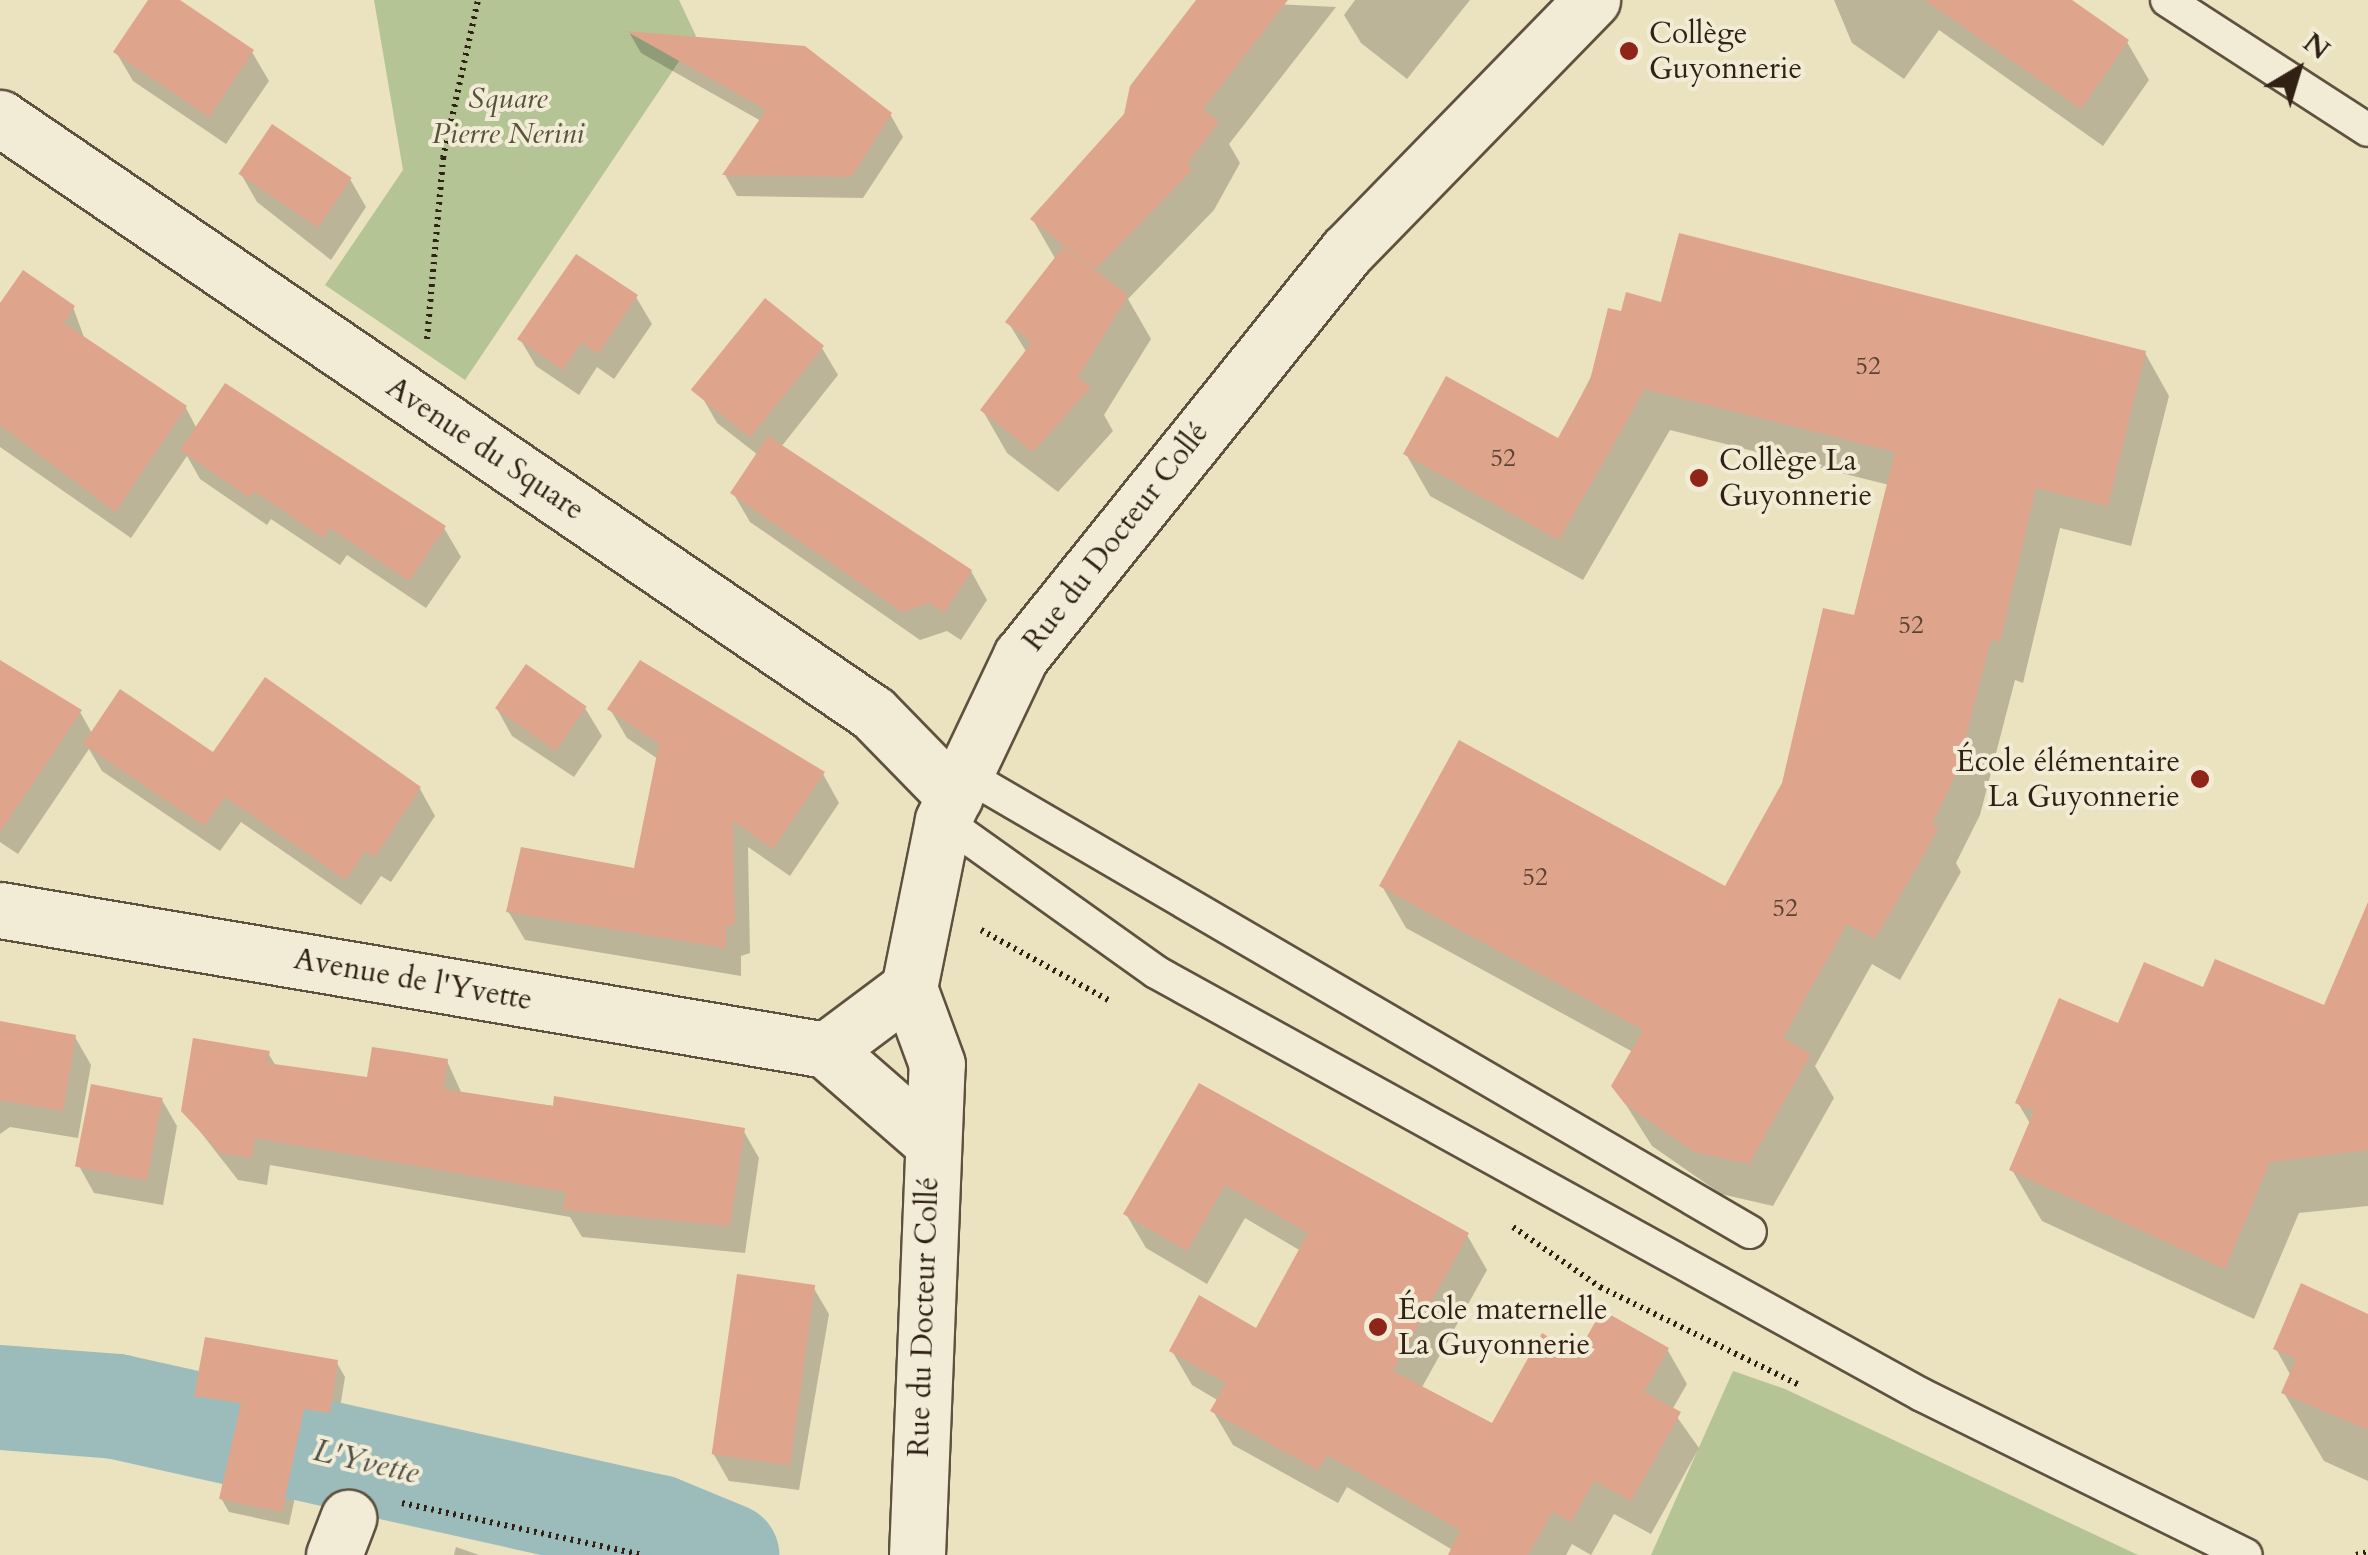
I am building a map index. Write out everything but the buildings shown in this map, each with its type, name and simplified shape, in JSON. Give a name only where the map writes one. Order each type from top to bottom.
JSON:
[{"type":"street","name":"Rue du Docteur Collé","points":[[917,1555],[929,1140],[938,1064],[909,988],[955,798],[1021,656],[1231,392],[1404,188],[1592,0]]},
{"type":"street","name":"Avenue du Square","points":[[0,118],[872,713],[955,798]]},
{"type":"street","name":"Avenue de l'Yvette","points":[[0,910],[826,1050]]},
{"type":"street","points":[[909,988],[826,1050],[929,1140]]},
{"type":"lane","points":[[2168,0],[2368,130]]},
{"type":"lane","points":[[955,798],[1750,1232]]},
{"type":"lane","points":[[955,798],[1156,972],[1922,1395],[2246,1555]]},
{"type":"path","points":[[421,405],[443,158],[478,0]]},
{"type":"path","points":[[341,1536],[358,1494],[642,1555]]},
{"type":"path","points":[[2356,1555],[2368,1552]]},
{"type":"green space","name":"Square Pierre Nerini","points":[[374,0],[679,0],[696,36],[465,380],[325,285],[403,170]]},
{"type":"green space","points":[[1733,1371],[1785,1389],[2138,1555],[1651,1555]]},
{"type":"waterway","name":"L'Yvette","points":[[0,1397],[116,1406],[658,1527],[726,1555]]},
{"type":"place","name":"Collège Guyonnerie","points":[[1629,51]]},
{"type":"place","name":"Collège La Guyonnerie","points":[[1699,478]]},
{"type":"place","name":"École élémentaire La Guyonnerie","points":[[2200,779]]},
{"type":"place","name":"École maternelle La Guyonnerie","points":[[1378,1327]]}]
